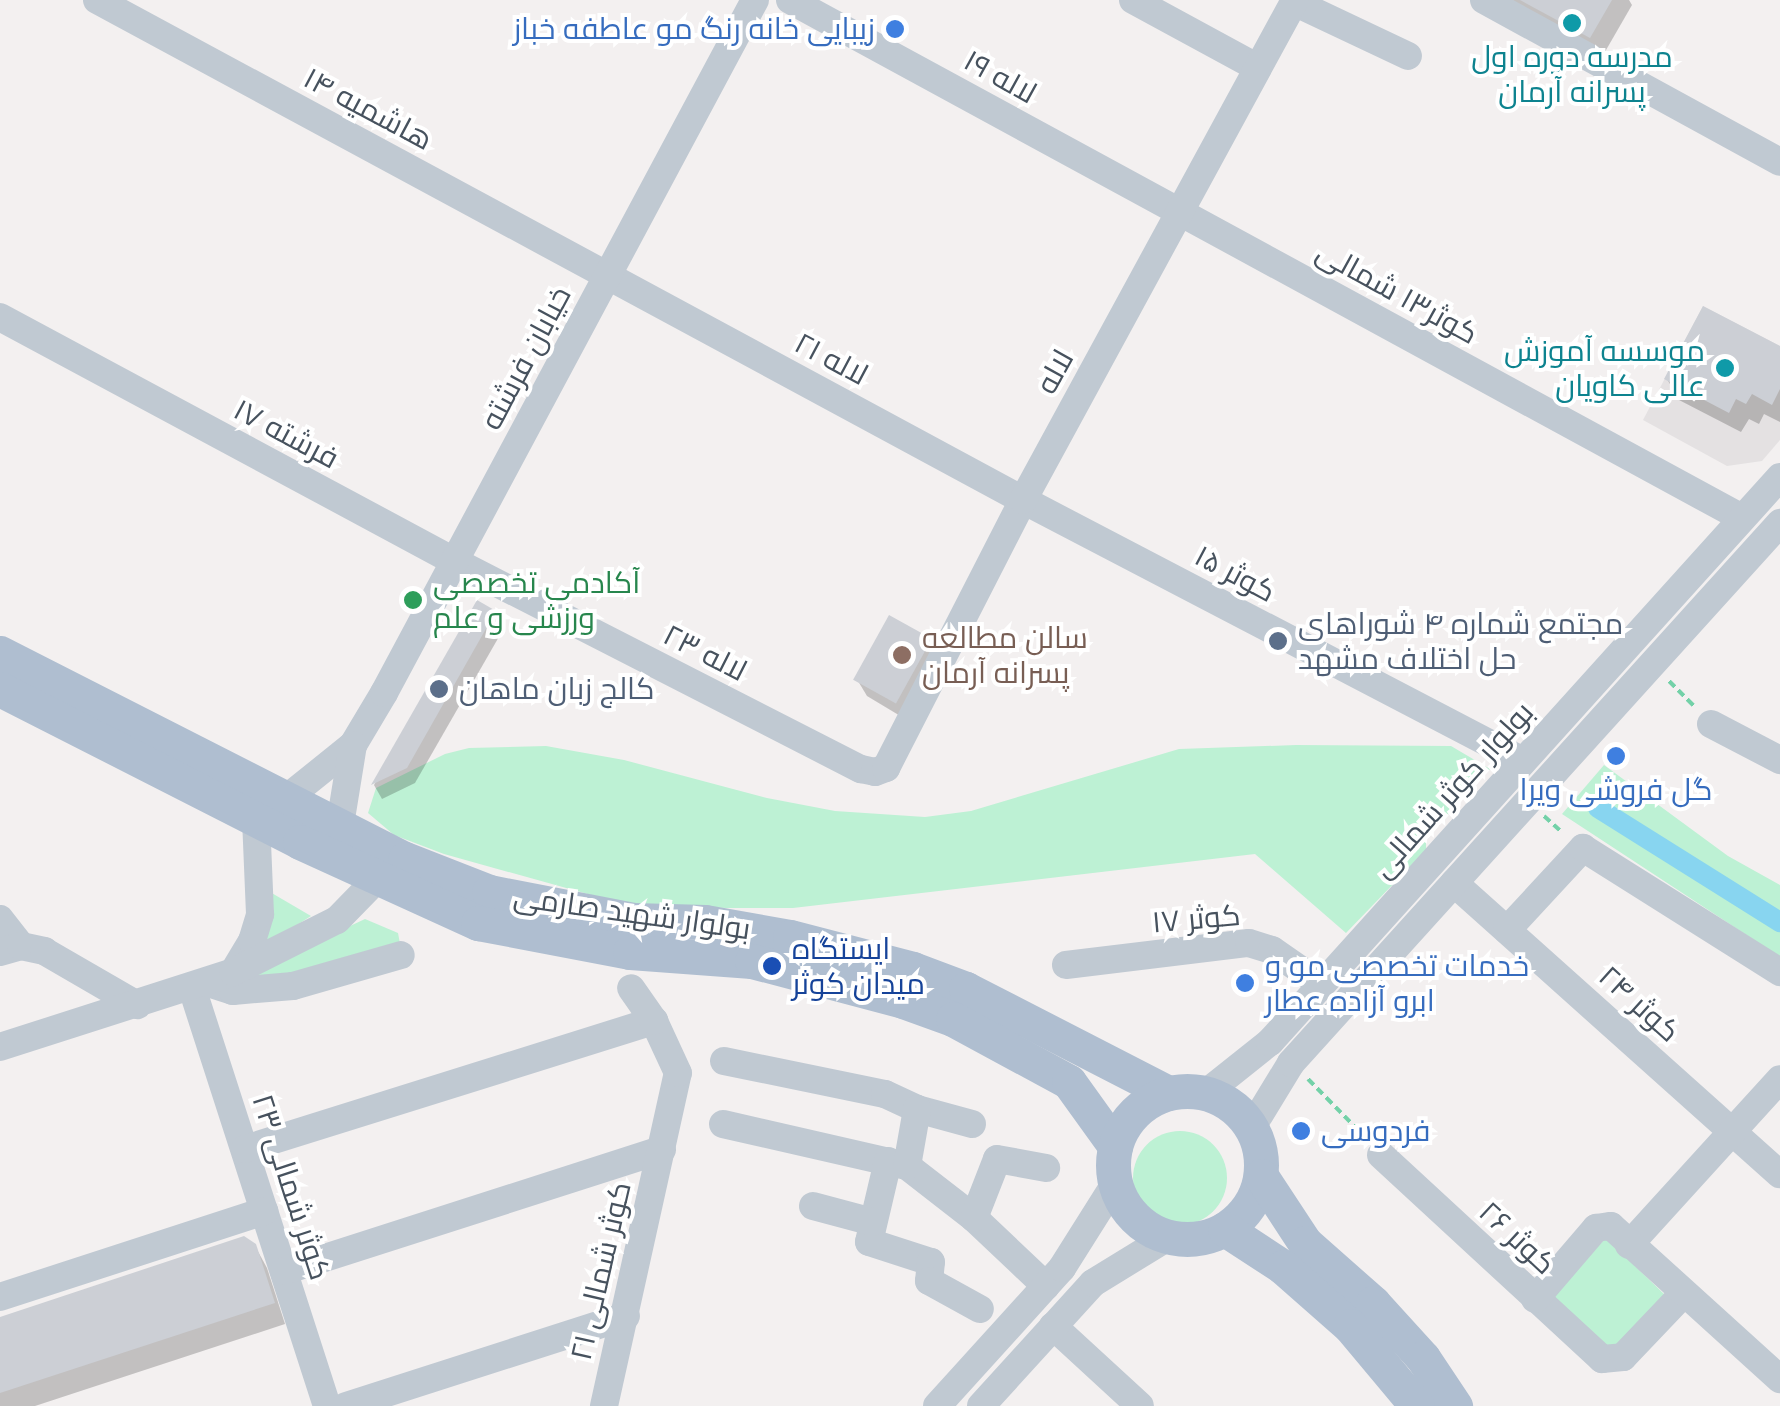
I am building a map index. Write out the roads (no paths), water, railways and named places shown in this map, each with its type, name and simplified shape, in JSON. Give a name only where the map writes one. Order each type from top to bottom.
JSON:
[{"type":"main road","name":"بولوار شهید صارمی","points":[[0,653],[404,859],[489,892],[633,920],[705,922],[790,937],[914,970],[966,989],[1168,1093]]},
{"type":"main road","name":"بولوار شهید صارمی","points":[[0,689],[256,819],[478,923],[630,952],[752,962],[903,1000],[953,1019],[1069,1082],[1115,1146]]},
{"type":"main road","points":[[1168,1093],[1206,1093],[1224,1100],[1252,1127],[1260,1151],[1261,1176],[1253,1199],[1225,1229],[1187,1239],[1168,1236],[1134,1218],[1115,1184],[1115,1146],[1134,1112],[1168,1093]]},
{"type":"main road","points":[[1261,1176],[1305,1243],[1373,1303],[1423,1358],[1455,1406]]},
{"type":"main road","points":[[1225,1229],[1283,1267],[1350,1326],[1417,1406]]},
{"type":"street","name":"هاشمیه ۱۴","points":[[98,0],[608,275]]},
{"type":"street","name":"خیابان فرشته","points":[[340,825],[353,745],[755,0]]},
{"type":"street","name":"لاله ۱۹","points":[[790,0],[1179,212]]},
{"type":"street","points":[[1133,0],[1258,68]]},
{"type":"street","points":[[1484,0],[1780,162]]},
{"type":"street","name":"لاله","points":[[875,772],[886,768],[1023,500],[1294,1]]},
{"type":"street","points":[[1294,1],[1408,56]]},
{"type":"street","name":"کوثر۱۳ شمالی","points":[[1179,212],[1742,518]]},
{"type":"street","name":"لاله ۲۱","points":[[608,275],[1023,500]]},
{"type":"street","name":"فرشته ۱۷","points":[[0,317],[454,561]]},
{"type":"street","name":"بولوار کوثر شمالی","points":[[1206,1093],[1270,1042],[1780,477]]},
{"type":"street","name":"کوثر ۱۵","points":[[1023,500],[1523,762]]},
{"type":"street","name":"بولوار کوثر شمالی","points":[[1252,1127],[1291,1064],[1778,527]]},
{"type":"street","name":"لاله ۲۳","points":[[454,561],[861,769],[875,772]]},
{"type":"street","points":[[1712,724],[1780,760]]},
{"type":"street","name":"خیابان فرشته","points":[[287,798],[353,745]]},
{"type":"street","points":[[210,981],[252,942],[260,914],[256,819]]},
{"type":"street","points":[[1508,930],[1582,848],[1780,972]]},
{"type":"street","points":[[0,1047],[210,981],[338,920],[378,878]]},
{"type":"street","name":"کوثر ۲۴","points":[[1454,883],[1780,1174]]},
{"type":"street","points":[[0,919],[10,949],[44,951],[136,1005]]},
{"type":"street","name":"کوثر ۱۷","points":[[1066,965],[1249,943],[1272,950],[1321,984]]},
{"type":"street","points":[[210,981],[234,991],[294,986],[401,955]]},
{"type":"street","name":"کوثر شمالی ۲۳","points":[[210,981],[245,1149],[327,1406]]},
{"type":"street","name":"کوثر شمالی ۲۱","points":[[604,1406],[678,1073],[654,1021],[631,988]]},
{"type":"street","points":[[245,1149],[654,1021]]},
{"type":"street","points":[[724,1061],[885,1094],[916,1109],[972,1124]]},
{"type":"street","points":[[1628,1245],[1780,1078]]},
{"type":"street","points":[[916,1109],[869,1242],[930,1262],[929,1281],[980,1309]]},
{"type":"street","points":[[723,1124],[897,1163],[974,1218],[1046,1286]]},
{"type":"street","points":[[284,1271],[662,1150]]},
{"type":"street","name":"کوثر ۲۶","points":[[1381,1155],[1602,1359],[1613,1361],[1623,1357],[1682,1294]]},
{"type":"street","points":[[974,1218],[997,1159],[1046,1168]]},
{"type":"street","points":[[937,1406],[1062,1268],[1115,1184]]},
{"type":"street","points":[[813,1206],[873,1222]]},
{"type":"street","points":[[0,1297],[264,1211]]},
{"type":"street","points":[[1535,1299],[1596,1228],[1610,1226],[1780,1380]]},
{"type":"street","points":[[981,1406],[1093,1283],[1168,1236]]},
{"type":"street","points":[[346,1406],[626,1316]]},
{"type":"street","points":[[1053,1326],[1140,1406]]},
{"type":"waterway","points":[[1598,808],[1780,922]]},
{"type":"place","name":"مدرسه دوره اول پسرانه آرمان","points":[[1572,23]]},
{"type":"place","name":"زیبایی خانه رنگ مو عاطفه خباز","points":[[895,29]]},
{"type":"place","name":"موسسه آموزش عالی کاویان","points":[[1725,368]]},
{"type":"place","name":"آکادمی تخصصی ورزشی و علم","points":[[413,600]]},
{"type":"place","name":"مجتمع شماره ۴ شوراهای حل اختلاف مشهد","points":[[1278,641]]},
{"type":"place","name":"سالن مطالعه پسرانه آرمان","points":[[902,655]]},
{"type":"place","name":"کالج زبان ماهان","points":[[439,689]]},
{"type":"place","name":"گل فروشی ویرا","points":[[1616,756]]},
{"type":"place","name":"ایستگاه میدان کوثر","points":[[772,966]]},
{"type":"place","name":"خدمات تخصصی مو و ابرو آزاده عطار","points":[[1245,983]]},
{"type":"place","name":"فردوسی","points":[[1301,1131]]}]
